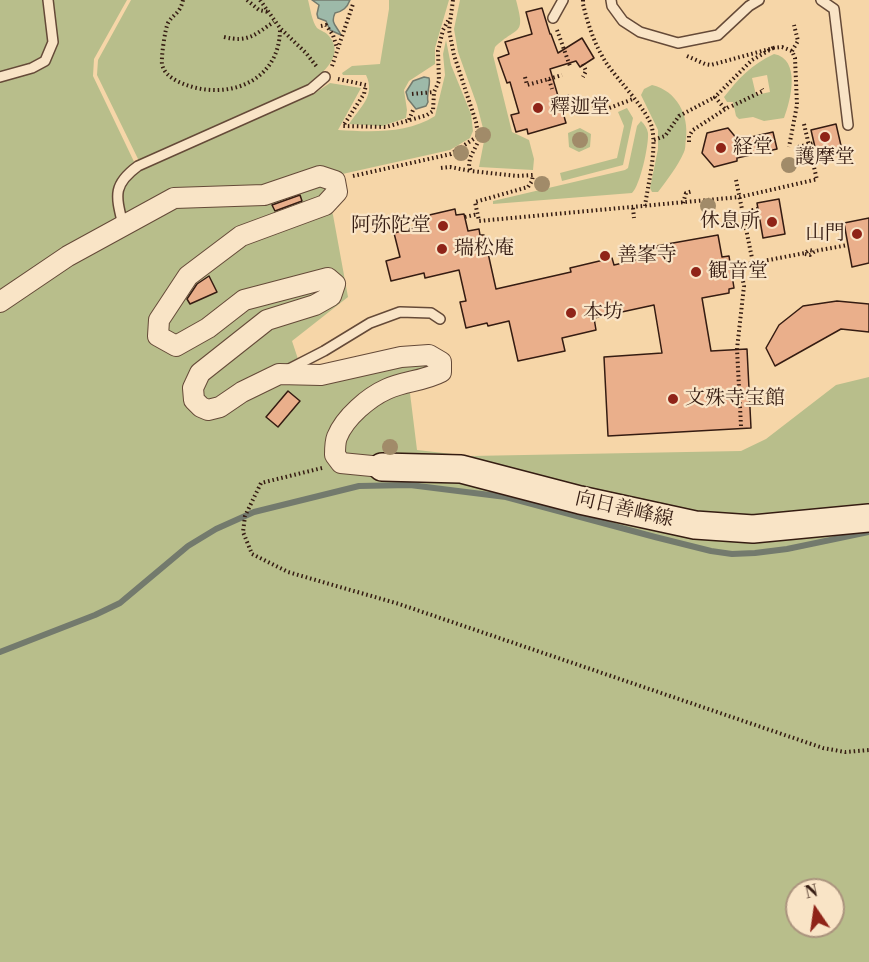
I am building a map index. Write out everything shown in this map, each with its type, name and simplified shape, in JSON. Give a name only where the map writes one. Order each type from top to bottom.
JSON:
[{"type":"main road","name":"向日善峰線","points":[[382,466],[461,469],[580,500],[695,525],[753,529],[869,518]]},
{"type":"street","points":[[0,302],[68,256],[174,198],[264,195],[320,176],[335,181],[337,192],[325,205],[241,236],[188,276],[159,320],[158,336],[176,346],[208,328],[244,300],[328,279],[335,284],[331,296],[315,305],[267,320],[200,373],[193,388],[194,400],[207,410],[220,407],[242,392],[279,374],[321,375],[401,357],[429,355],[441,362],[441,372],[427,379],[414,380],[386,389],[346,421],[336,438],[334,455],[341,463],[382,466]]},
{"type":"lane","points":[[0,77],[32,68],[45,61],[53,42],[48,0]]},
{"type":"lane","points":[[553,18],[562,0]]},
{"type":"lane","points":[[610,0],[623,21],[640,32],[678,43],[718,35],[749,6],[759,0]]},
{"type":"lane","points":[[821,0],[834,9],[848,125]]},
{"type":"lane","points":[[123,225],[117,198],[118,189],[124,176],[138,165],[311,89],[325,77]]},
{"type":"lane","points":[[279,374],[324,351],[370,323],[400,312],[431,313],[440,319]]},
{"type":"path","points":[[183,0],[177,14],[168,23],[162,43],[162,64],[170,77],[205,91],[227,90],[255,79],[264,72],[277,51],[280,28]]},
{"type":"path","points":[[247,0],[259,10],[268,12]]},
{"type":"path","points":[[260,0],[274,22],[306,53],[325,77],[366,85],[364,94],[343,126],[379,128],[428,116],[433,111],[434,92],[439,81],[438,51],[453,0]]},
{"type":"path","points":[[583,0],[590,32],[606,62],[652,126],[654,140],[645,206]]},
{"type":"path","points":[[325,77],[334,63],[353,4]]},
{"type":"path","points":[[449,18],[454,55],[476,122],[479,140],[469,162],[471,171]]},
{"type":"path","points":[[553,18],[570,66]]},
{"type":"path","points":[[224,36],[242,39],[252,37],[274,22]]},
{"type":"path","points":[[321,26],[326,25],[333,35],[338,51]]},
{"type":"path","points":[[792,51],[798,41],[795,25]]},
{"type":"path","points":[[660,39],[674,50],[705,64],[719,63],[773,48],[782,47],[792,51],[795,58],[796,105],[789,147]]},
{"type":"path","points":[[654,140],[665,136],[679,116],[715,97],[752,60],[773,48]]},
{"type":"path","points":[[583,64],[586,71],[583,77]]},
{"type":"path","points":[[525,77],[527,86],[562,75]]},
{"type":"path","points":[[549,79],[552,89]]},
{"type":"path","points":[[689,142],[689,136],[693,130],[738,101],[763,91],[762,89]]},
{"type":"path","points":[[412,94],[434,92]]},
{"type":"path","points":[[559,99],[570,96],[604,110],[633,99]]},
{"type":"path","points":[[715,97],[729,107]]},
{"type":"path","points":[[409,121],[413,110]]},
{"type":"path","points":[[441,168],[450,167],[517,176],[533,175],[528,187],[475,202],[479,221],[740,198],[818,180],[811,144],[804,124]]},
{"type":"path","points":[[335,181],[344,177],[451,154],[478,136]]},
{"type":"path","points":[[798,147],[811,144]]},
{"type":"path","points":[[736,180],[753,263]]},
{"type":"path","points":[[683,203],[686,193],[693,191]]},
{"type":"path","points":[[633,208],[634,218]]},
{"type":"path","points":[[744,220],[754,219],[753,210],[758,209]]},
{"type":"path","points":[[465,217],[477,214]]},
{"type":"path","points":[[731,267],[805,253],[810,255],[815,251],[848,246]]},
{"type":"path","points":[[740,265],[744,286],[737,349],[737,387],[741,426]]},
{"type":"path","points":[[341,463],[261,483],[245,516],[243,532],[252,554],[288,572],[399,604],[823,748],[845,752],[869,750]]},
{"type":"green space","points":[[0,0],[127,0],[94,59],[93,76],[138,170],[145,165],[312,95],[330,83],[361,88],[338,130],[388,131],[424,122],[435,116],[445,75],[443,54],[446,40],[451,65],[471,114],[473,131],[470,138],[450,150],[329,177],[322,176],[333,215],[348,297],[292,341],[301,368],[449,360],[452,373],[409,385],[417,450],[470,456],[741,451],[766,439],[836,385],[869,377],[869,962],[0,962]]},
{"type":"green space","points":[[131,0],[308,0],[315,25],[328,35],[335,50],[326,69],[309,84],[139,161],[97,75],[98,60]]},
{"type":"green space","points":[[389,0],[449,0],[435,48],[435,64],[409,81],[404,90],[406,118],[382,126],[349,124],[368,95],[369,82],[366,75],[343,75],[342,73],[352,66],[380,64]]},
{"type":"green space","points":[[460,0],[516,0],[520,25],[495,47],[493,55],[512,132],[529,140],[534,159],[533,170],[479,167],[485,136],[477,105],[458,52],[454,29]]},
{"type":"green space","points":[[774,54],[782,57],[791,72],[791,91],[784,118],[764,121],[753,117],[739,119],[736,116],[733,102],[727,102],[724,97],[746,72]],"holes":[[[767,75],[770,92],[756,95],[752,78]]]},
{"type":"green space","points":[[652,85],[661,88],[675,98],[683,113],[686,130],[684,152],[676,168],[658,192],[652,192],[650,188],[658,149],[658,130],[641,95],[644,89]]},
{"type":"green space","points":[[627,108],[633,118],[623,165],[562,181],[560,173],[617,158],[624,126],[618,112]]},
{"type":"green space","points":[[641,121],[648,131],[648,139],[641,174],[632,193],[493,204],[493,201],[625,170],[628,168],[637,126]]},
{"type":"green space","points":[[580,128],[591,134],[590,147],[579,152],[569,147],[568,133]]},
{"type":"shaded area","points":[[312,0],[350,0],[346,7],[335,13],[334,22],[341,35],[330,30],[326,21],[318,18],[319,5]]},
{"type":"shaded area","points":[[424,77],[429,78],[428,102],[426,106],[416,109],[408,99],[406,92],[413,81]]},
{"type":"building","points":[[542,8],[558,53],[582,38],[594,58],[580,67],[576,61],[550,69],[566,123],[528,134],[527,129],[516,132],[511,115],[519,113],[510,82],[507,83],[498,58],[509,54],[505,42],[532,34],[526,12]]},
{"type":"building","name":"護摩堂","points":[[836,124],[842,150],[817,156],[811,130]]},
{"type":"building","name":"経堂","points":[[728,128],[738,140],[773,132],[777,149],[737,158],[737,161],[714,167],[702,153],[707,133]]},
{"type":"building","points":[[300,195],[302,201],[275,211],[272,205]]},
{"type":"building","name":"休息所","points":[[779,199],[785,234],[763,238],[757,203]]},
{"type":"building","points":[[455,209],[456,215],[464,214],[468,231],[479,229],[480,235],[484,235],[496,289],[571,272],[570,268],[612,258],[614,265],[658,255],[656,246],[718,235],[722,257],[729,256],[734,288],[729,289],[729,293],[702,298],[711,351],[747,349],[751,428],[608,436],[604,357],[662,353],[654,305],[594,318],[596,330],[562,338],[565,351],[518,361],[509,321],[466,328],[460,302],[466,301],[459,270],[425,278],[424,273],[391,281],[386,261],[400,257],[394,233],[427,225],[425,216]]},
{"type":"building","name":"山門","points":[[869,218],[869,263],[852,267],[844,223]]},
{"type":"building","points":[[209,276],[217,292],[190,304],[187,299],[197,284]]},
{"type":"building","points":[[837,301],[869,304],[869,332],[841,329],[775,366],[766,348],[779,325],[803,306]]},
{"type":"building","points":[[288,391],[300,401],[278,427],[266,417]]},
{"type":"waterway","points":[[0,652],[120,603],[188,546],[216,529],[254,512],[359,486],[410,485],[506,497],[655,537],[732,554],[787,549],[869,532]]},
{"type":"place","name":"釋迦堂","points":[[538,108]]},
{"type":"place","name":"護摩堂","points":[[825,137]]},
{"type":"place","name":"経堂","points":[[721,148]]},
{"type":"place","name":"休息所","points":[[772,222]]},
{"type":"place","name":"阿弥陀堂","points":[[443,226]]},
{"type":"place","name":"山門","points":[[857,234]]},
{"type":"place","name":"瑞松庵","points":[[442,249]]},
{"type":"place","name":"善峯寺","points":[[605,256]]},
{"type":"place","name":"観音堂","points":[[696,272]]},
{"type":"place","name":"本坊","points":[[571,313]]},
{"type":"place","name":"文殊寺宝館","points":[[673,399]]}]
